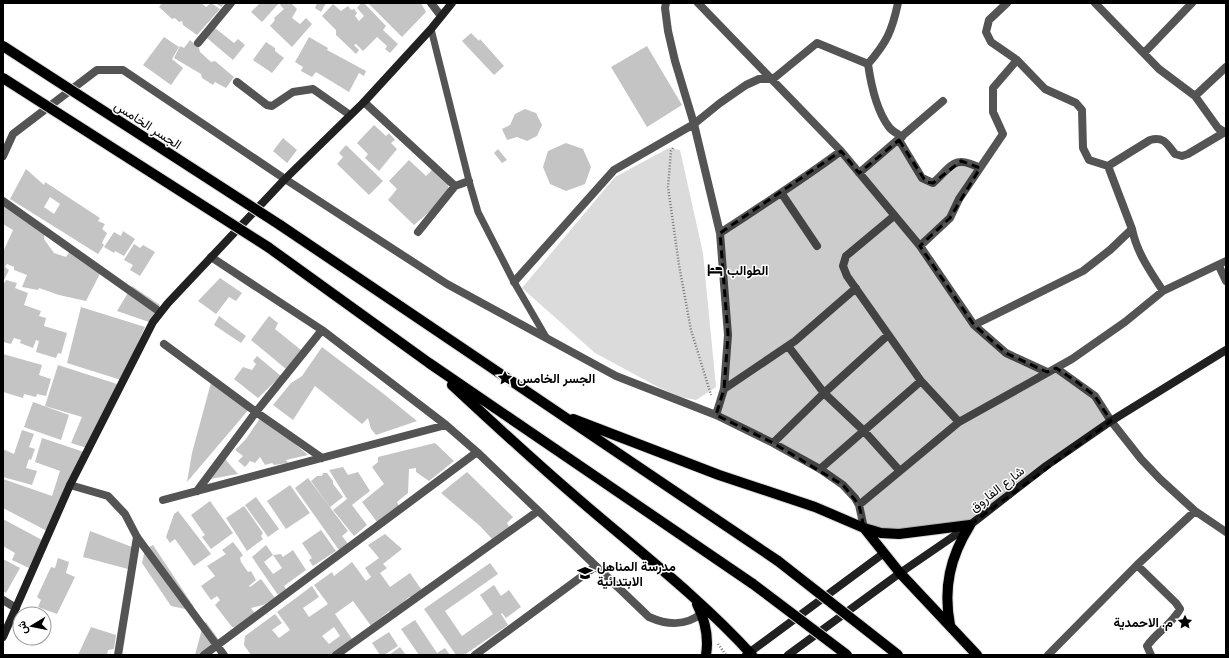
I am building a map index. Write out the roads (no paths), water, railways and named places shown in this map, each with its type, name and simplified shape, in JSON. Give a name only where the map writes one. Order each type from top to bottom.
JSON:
[{"type":"main road","name":"الجسر الخامس","points":[[3,46],[280,225],[778,561],[898,655]]},
{"type":"main road","points":[[3,78],[268,247],[429,363],[753,584],[847,655]]},
{"type":"main road","points":[[429,363],[553,478],[693,597],[726,628],[750,654]]},
{"type":"main road","points":[[560,415],[599,428],[719,475],[815,507],[864,528],[881,533],[899,534],[970,525]]},
{"type":"main road","points":[[950,625],[947,608],[949,573],[960,540],[970,525]]},
{"type":"main road","points":[[864,528],[900,573],[977,655]]},
{"type":"main road","points":[[693,597],[702,613],[707,637],[706,655]]},
{"type":"street","points":[[198,43],[231,3]]},
{"type":"street","points":[[431,3],[441,16]]},
{"type":"street","points":[[17,606],[70,486],[146,334],[160,312],[285,179],[364,102],[431,29],[452,3]]},
{"type":"street","points":[[666,3],[666,16],[675,61],[694,124],[720,233],[728,335],[724,389],[716,415]]},
{"type":"street","points":[[698,3],[841,151],[920,246],[974,325],[1006,353],[1047,372]]},
{"type":"street","points":[[868,64],[885,44],[894,25],[898,3]]},
{"type":"street","points":[[1007,3],[989,20],[986,32],[991,42],[1017,60],[1045,89],[1076,104],[1082,110],[1083,148],[1089,160],[1108,166],[1150,140],[1158,138],[1164,140],[1175,154],[1182,156],[1226,132]]},
{"type":"street","points":[[1096,3],[1159,69],[1195,96],[1218,128],[1226,132]]},
{"type":"street","points":[[1144,53],[1192,3]]},
{"type":"street","points":[[514,282],[614,170],[694,124],[720,103],[746,85],[759,79],[773,79],[817,43],[868,64]]},
{"type":"street","points":[[920,246],[950,218],[959,199],[1003,134],[993,112],[993,88],[1017,60]]},
{"type":"street","points":[[868,64],[872,86],[889,128],[900,139],[922,178],[926,182],[933,183],[953,164],[961,161],[967,161],[980,168]]},
{"type":"street","points":[[1195,96],[1226,67]]},
{"type":"street","points":[[3,156],[13,134],[97,70],[123,70],[285,179],[447,284],[546,337],[580,358],[616,376],[716,415],[773,443],[820,469],[850,491],[859,506],[864,528]]},
{"type":"street","points":[[237,82],[267,105],[276,105],[292,92],[313,90],[350,115]]},
{"type":"street","points":[[859,173],[943,101]]},
{"type":"street","points":[[364,102],[455,186]]},
{"type":"street","points":[[720,233],[767,202],[782,194],[841,151]]},
{"type":"street","points":[[1108,166],[1132,229],[1135,245],[1150,272],[1164,291]]},
{"type":"street","points":[[418,232],[455,186],[469,181]]},
{"type":"street","points":[[782,194],[817,246]]},
{"type":"street","points":[[3,201],[160,312]]},
{"type":"street","points":[[894,216],[846,256],[843,266],[847,276],[888,335],[922,381],[958,422]]},
{"type":"street","points":[[974,325],[1083,271],[1110,250],[1132,229]]},
{"type":"street","points":[[211,257],[322,330],[446,425],[477,452],[649,617],[659,622],[671,624],[694,620],[702,613]]},
{"type":"street","points":[[859,506],[898,470],[958,422],[1072,359],[1125,322],[1164,291],[1219,266],[1226,261]]},
{"type":"street","points":[[1219,266],[1226,281]]},
{"type":"street","points":[[724,389],[788,346],[856,288]]},
{"type":"street","points":[[197,491],[256,412],[322,330]]},
{"type":"street","points":[[773,443],[824,393],[888,335]]},
{"type":"street","points":[[164,344],[256,412],[322,458]]},
{"type":"street","points":[[788,346],[824,393],[864,431],[898,470]]},
{"type":"street","name":"شارع الفاروق","points":[[788,655],[900,573],[970,525],[1046,466],[1111,421],[1226,350]]},
{"type":"street","points":[[1056,368],[1095,396],[1111,421],[1141,459],[1160,479],[1195,511],[1226,532]]},
{"type":"street","points":[[820,469],[922,381]]},
{"type":"street","points":[[163,500],[446,425]]},
{"type":"street","points":[[204,655],[477,452]]},
{"type":"street","points":[[70,486],[108,496],[125,514],[137,536],[224,655]]},
{"type":"street","points":[[336,655],[538,511]]},
{"type":"street","points":[[1048,655],[1137,565],[1195,511]]},
{"type":"street","points":[[118,655],[137,536]]},
{"type":"street","points":[[750,654],[884,553]]},
{"type":"street","points":[[1137,565],[1176,603],[1180,609],[1177,616],[1156,634],[1147,646],[1151,655]]},
{"type":"street","points":[[475,655],[596,566]]},
{"type":"street","points":[[3,600],[13,606]]},
{"type":"street","points":[[3,637],[12,617]]},
{"type":"lane","points":[[431,29],[478,212],[514,282],[546,337]]},
{"type":"place","name":"الطوالب","points":[[715,270]]},
{"type":"place","name":"الجسر الخامس","points":[[505,378]]},
{"type":"place","name":"مدرسة المناهل الابتدائية","points":[[585,573]]},
{"type":"place","name":"م. الاحمدية","points":[[1185,622]]}]
